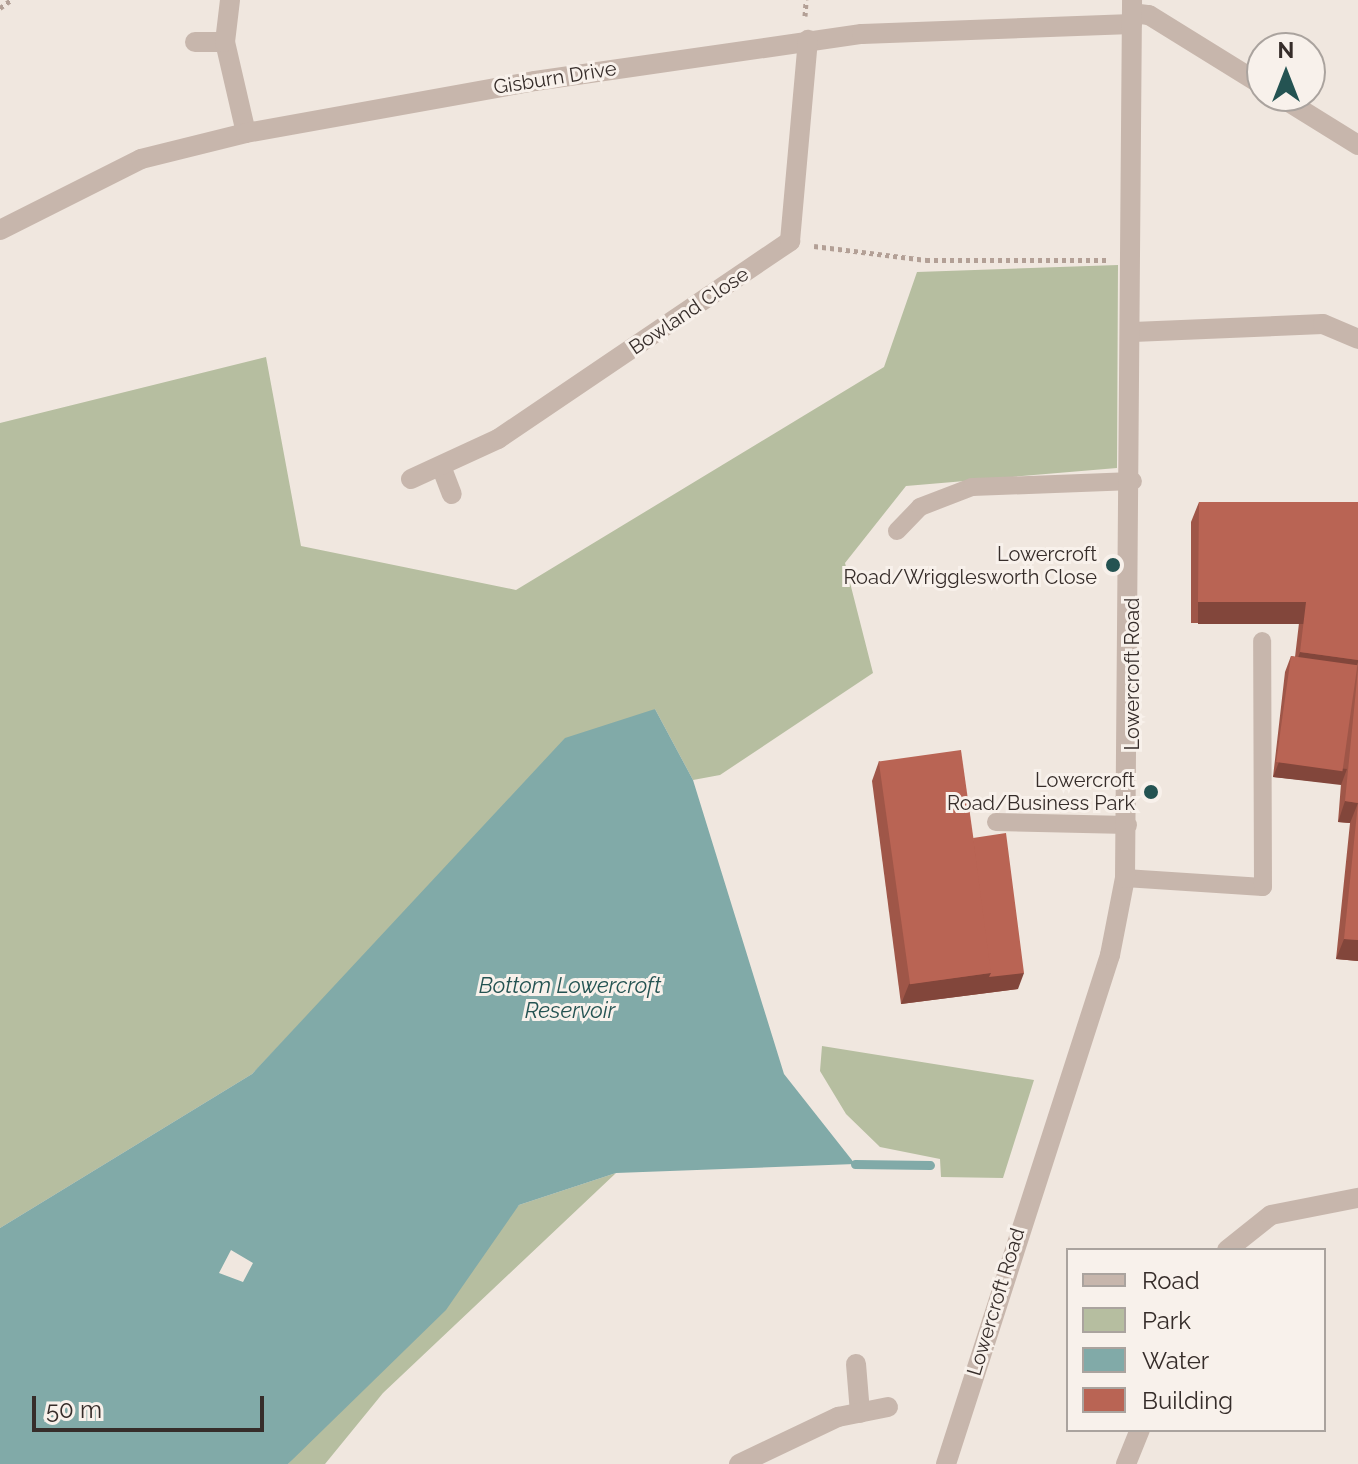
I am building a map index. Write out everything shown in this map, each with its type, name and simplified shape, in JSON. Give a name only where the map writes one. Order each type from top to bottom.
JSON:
[{"type":"street","points":[[230,0],[225,42],[246,133]]},
{"type":"street","points":[[1132,12],[1149,15],[1246,75]]},
{"type":"street","name":"Gisburn Drive","points":[[0,230],[141,159],[246,133],[808,40],[1132,12]]},
{"type":"street","name":"Lowercroft Road","points":[[946,1464],[1110,955],[1125,878],[1133,481],[1132,12]]},
{"type":"street","points":[[792,235],[808,40]]},
{"type":"street","points":[[195,42],[225,42]]},
{"type":"street","points":[[1305,112],[1358,145]]},
{"type":"street","name":"Bowland Close","points":[[411,479],[498,439],[792,235]]},
{"type":"street","points":[[1133,332],[1323,324],[1358,339]]},
{"type":"street","points":[[441,466],[452,494]]},
{"type":"street","points":[[1230,1248],[1271,1215],[1358,1198]]},
{"type":"street","points":[[856,1364],[860,1413]]},
{"type":"street","points":[[739,1464],[860,1413],[888,1407]]},
{"type":"street","points":[[1126,1464],[1139,1432]]},
{"type":"lane","points":[[897,531],[920,507],[972,487],[1133,481]]},
{"type":"lane","points":[[1125,878],[1263,887],[1262,641]]},
{"type":"lane","points":[[996,822],[1128,825]]},
{"type":"path","points":[[0,8],[11,0]]},
{"type":"path","points":[[792,235],[814,246],[926,260],[1132,260]]},
{"type":"green space","points":[[1118,265],[1117,468],[906,486],[845,563],[873,673],[720,775],[693,780],[655,709],[503,810],[252,1074],[0,1228],[0,423],[266,357],[301,546],[516,590],[884,367],[917,272]]},
{"type":"green space","points":[[822,1046],[1034,1080],[1003,1178],[941,1177],[940,1159],[880,1147],[846,1114],[820,1071]]},
{"type":"green space","points":[[616,1173],[383,1393],[325,1464],[288,1464],[519,1205]]},
{"type":"water","name":"Bottom Lowercroft Reservoir","points":[[655,709],[693,780],[784,1074],[855,1164],[616,1173],[519,1205],[446,1310],[288,1464],[0,1464],[0,1228],[252,1074],[565,738]],"holes":[[[231,1250],[253,1263],[243,1282],[219,1273]]]},
{"type":"building","points":[[1199,502],[1358,502],[1358,660],[1300,652],[1306,602],[1198,602]]},
{"type":"building","points":[[1291,656],[1357,665],[1342,771],[1276,762]]},
{"type":"building","points":[[1358,669],[1358,803],[1345,801]]},
{"type":"building","points":[[961,750],[992,973],[910,984],[879,762]]},
{"type":"building","points":[[1358,803],[1358,940],[1344,939]]},
{"type":"building","points":[[1006,833],[1024,973],[989,977],[991,973],[973,838]]},
{"type":"waterway","points":[[855,1164],[930,1165]]},
{"type":"place","name":"Lowercroft Road/Wrigglesworth Close","points":[[1113,565]]},
{"type":"place","name":"Lowercroft Road/Business Park","points":[[1151,792]]}]
